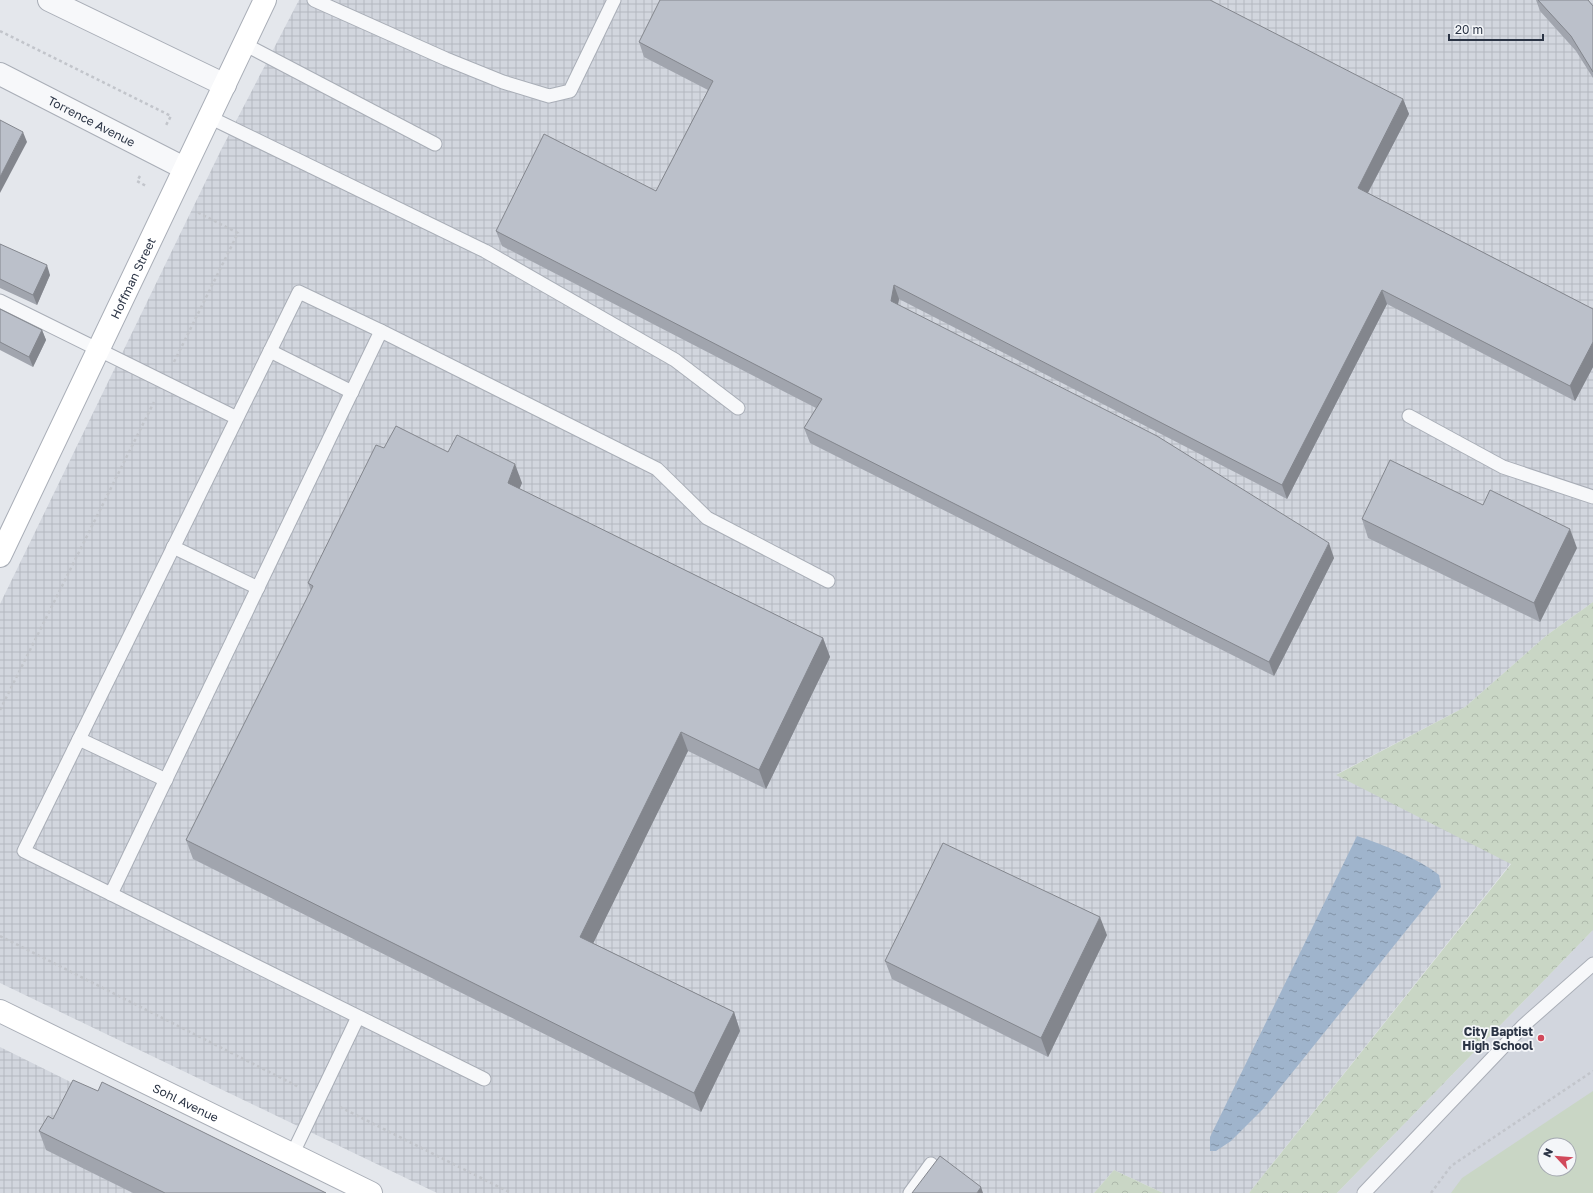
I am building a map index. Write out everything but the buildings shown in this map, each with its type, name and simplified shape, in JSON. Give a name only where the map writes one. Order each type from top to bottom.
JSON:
[{"type":"street","points":[[49,0],[224,85]]},
{"type":"street","name":"Hoffman Street","points":[[3,544],[98,350],[265,0]]},
{"type":"street","name":"Torrence Avenue","points":[[0,74],[184,168]]},
{"type":"street","name":"Sohl Avenue","points":[[0,1011],[371,1193]]},
{"type":"lane","points":[[314,0],[446,59],[503,82],[549,96],[570,90],[614,0]]},
{"type":"lane","points":[[244,44],[435,144]]},
{"type":"lane","points":[[209,117],[485,251],[675,360],[738,408]]},
{"type":"lane","points":[[484,1079],[24,851],[300,292],[657,469],[707,518],[828,581]]},
{"type":"lane","points":[[0,301],[237,418]]},
{"type":"lane","points":[[111,894],[381,331]]},
{"type":"lane","points":[[270,351],[352,392]]},
{"type":"lane","points":[[1409,416],[1503,467],[1593,497]]},
{"type":"lane","points":[[173,547],[258,588]]},
{"type":"lane","points":[[79,739],[166,780]]},
{"type":"lane","points":[[1364,1193],[1524,1025],[1593,964]]},
{"type":"lane","points":[[292,1154],[358,1017]]},
{"type":"lane","points":[[910,1193],[931,1164]]},
{"type":"path","points":[[0,31],[171,116],[163,131]]},
{"type":"path","points":[[0,710],[238,233],[196,212]]},
{"type":"path","points":[[0,936],[511,1193]]},
{"type":"path","points":[[1431,1193],[1451,1166],[1593,1071]]},
{"type":"shaded area","points":[[299,0],[1593,0],[1593,602],[1547,635],[1465,707],[1337,774],[1511,863],[1249,1193],[1163,1193],[1114,1170],[1094,1193],[437,1193],[0,983],[0,604],[221,150]]},
{"type":"shaded area","name":"City Baptist High School","points":[[1593,930],[1593,1193],[1337,1193]]},
{"type":"shaded area","points":[[0,1047],[109,1101],[295,1193],[0,1193]]},
{"type":"green space","points":[[1593,602],[1593,930],[1337,1193],[1249,1193],[1511,864],[1336,775],[1465,707],[1547,635]]},
{"type":"green space","points":[[1593,1091],[1593,1193],[1451,1193],[1462,1178]]},
{"type":"green space","points":[[1114,1170],[1163,1193],[1094,1193]]},
{"type":"water","points":[[1357,836],[1388,847],[1431,869],[1439,875],[1441,887],[1263,1109],[1231,1141],[1216,1151],[1210,1151],[1210,1137]]},
{"type":"place","name":"City Baptist High School","points":[[1541,1038]]}]
